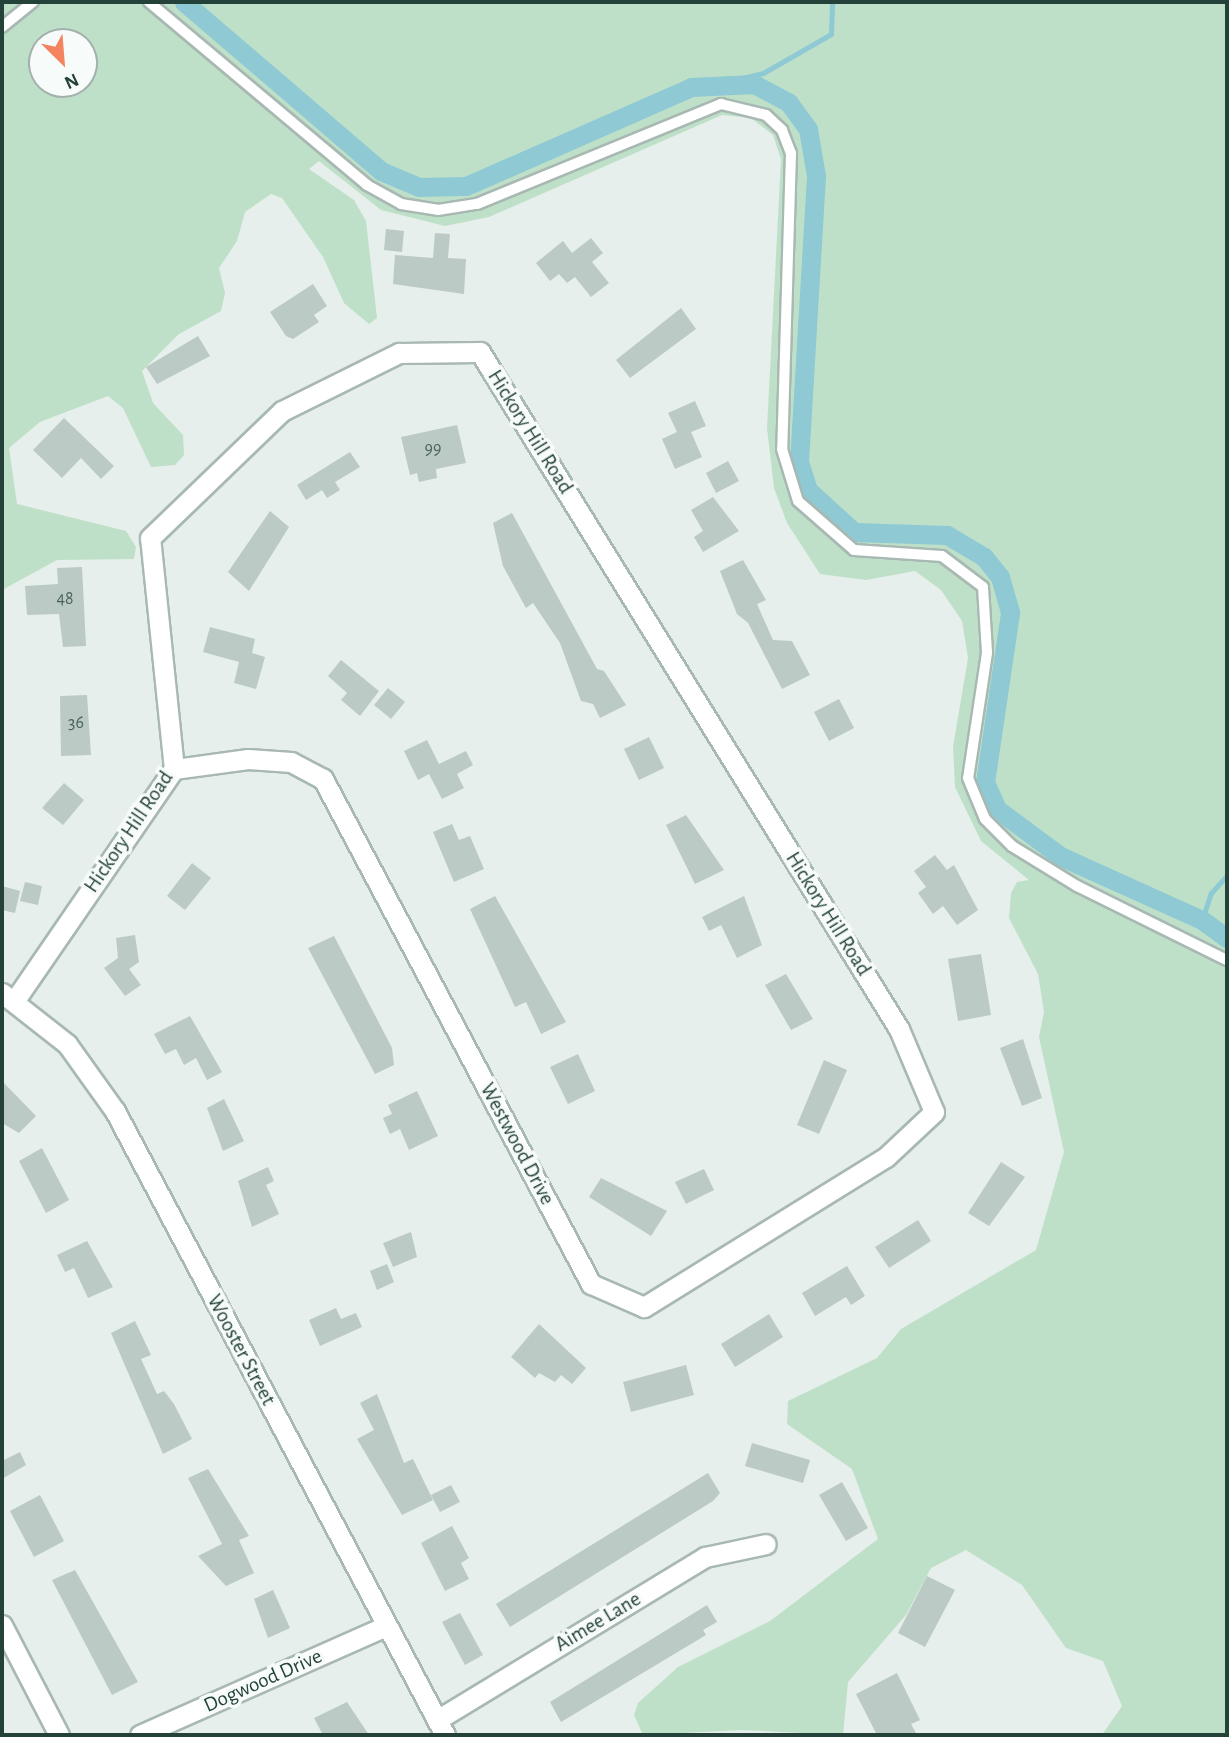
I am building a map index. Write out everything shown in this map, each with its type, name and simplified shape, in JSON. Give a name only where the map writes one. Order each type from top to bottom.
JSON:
[{"type":"street","name":"Hickory Hill Road","points":[[8,996],[174,769],[150,538],[282,411],[399,353],[480,352],[900,1030],[934,1112]]},
{"type":"street","name":"Westwood Drive","points":[[174,769],[248,759],[291,762],[323,779],[591,1284],[644,1307],[886,1157],[934,1112]]},
{"type":"street","name":"Wooster Street","points":[[8,996],[67,1044],[115,1111],[441,1728]]},
{"type":"street","name":"Aimee Lane","points":[[441,1728],[705,1557],[766,1544]]},
{"type":"street","points":[[2,1625],[59,1735]]},
{"type":"street","name":"Dogwood Drive","points":[[140,1735],[386,1626]]},
{"type":"lane","points":[[2,27],[33,2]]},
{"type":"lane","points":[[149,2],[367,185],[401,204],[438,210],[477,204],[720,104],[766,115],[782,130],[791,153],[782,449],[798,501],[854,550],[942,556],[983,587],[987,653],[968,778],[985,820],[1012,846],[1077,886],[1227,960]]},
{"type":"green space","points":[[2,2],[1227,2],[1227,1735],[1102,1735],[1122,1706],[1103,1661],[1066,1648],[1022,1585],[966,1550],[931,1568],[906,1615],[848,1682],[843,1735],[742,1730],[643,1735],[634,1715],[638,1703],[678,1667],[770,1621],[878,1539],[852,1469],[787,1424],[788,1401],[877,1358],[901,1329],[1036,1250],[1064,1152],[1039,1037],[1044,1012],[1038,974],[1009,918],[1011,893],[1017,882],[1029,880],[981,841],[955,787],[953,747],[968,658],[962,621],[941,590],[915,571],[866,580],[820,574],[787,523],[774,488],[767,428],[781,159],[773,135],[751,118],[722,115],[489,217],[445,226],[381,210],[319,161],[309,169],[354,200],[366,221],[377,318],[369,324],[344,303],[323,257],[282,198],[271,194],[245,212],[237,241],[219,268],[225,293],[221,311],[179,334],[142,371],[153,403],[183,435],[184,455],[175,465],[151,467],[123,408],[108,396],[40,422],[9,448],[17,504],[126,531],[136,547],[134,559],[57,560],[2,590]]},
{"type":"building","points":[[386,229],[404,231],[402,252],[384,250]]},
{"type":"building","points":[[435,233],[450,234],[448,258],[466,259],[464,294],[393,284],[395,255],[433,258]]},
{"type":"building","points":[[591,238],[603,253],[592,262],[609,283],[591,297],[575,277],[567,283],[559,274],[550,281],[536,263],[563,241],[572,253]]},
{"type":"building","points":[[313,284],[327,306],[314,315],[319,322],[293,339],[286,336],[270,312]]},
{"type":"building","points":[[681,308],[696,329],[630,378],[616,360]]},
{"type":"building","points":[[198,336],[210,356],[157,384],[146,367]]},
{"type":"building","points":[[695,401],[706,426],[691,432],[702,457],[675,469],[662,439],[677,432],[668,413]]},
{"type":"building","points":[[64,418],[114,466],[101,479],[81,458],[62,478],[33,450]]},
{"type":"building","points":[[457,425],[466,463],[436,469],[437,478],[419,482],[417,473],[410,475],[401,437]]},
{"type":"building","points":[[350,452],[360,467],[335,482],[340,490],[327,498],[322,490],[306,500],[297,485]]},
{"type":"building","points":[[728,461],[739,481],[716,493],[706,473]]},
{"type":"building","points":[[713,497],[739,531],[703,552],[694,537],[703,531],[691,510]]},
{"type":"building","points":[[270,511],[289,527],[249,591],[228,572]]},
{"type":"building","points":[[512,513],[597,669],[604,671],[626,705],[600,718],[593,704],[581,701],[560,643],[533,603],[526,608],[503,566],[493,523]]},
{"type":"building","points":[[743,560],[766,600],[757,604],[773,640],[792,641],[810,675],[782,689],[748,623],[737,614],[720,571]]},
{"type":"building","points":[[82,567],[86,646],[63,647],[59,614],[27,615],[25,586],[58,584],[57,568]]},
{"type":"building","points":[[210,627],[255,639],[252,653],[265,657],[256,689],[234,683],[239,662],[203,652]]},
{"type":"building","points":[[341,660],[379,691],[360,716],[341,700],[347,693],[328,676]]},
{"type":"building","points":[[388,688],[405,702],[391,719],[374,705]]},
{"type":"building","points":[[87,695],[91,755],[61,756],[60,696]]},
{"type":"building","points":[[839,699],[854,728],[829,741],[814,712]]},
{"type":"building","points":[[649,737],[664,768],[639,780],[624,749]]},
{"type":"building","points":[[427,740],[439,764],[466,751],[473,765],[457,774],[464,788],[442,799],[429,774],[418,780],[404,751]]},
{"type":"building","points":[[64,783],[84,800],[63,825],[42,808]]},
{"type":"building","points":[[686,815],[724,870],[695,884],[666,825]]},
{"type":"building","points":[[452,824],[459,840],[470,836],[484,869],[454,882],[433,832]]},
{"type":"building","points":[[935,855],[947,870],[954,865],[978,910],[957,925],[943,906],[933,914],[918,893],[926,887],[914,871]]},
{"type":"building","points":[[192,863],[211,878],[185,910],[167,896]]},
{"type":"building","points":[[25,882],[42,886],[38,905],[20,901]]},
{"type":"building","points":[[2,886],[20,891],[15,913],[2,910]]},
{"type":"building","points":[[495,896],[566,1022],[541,1034],[526,1002],[515,1007],[470,909]]},
{"type":"building","points":[[744,896],[762,945],[737,958],[721,925],[709,931],[702,917]]},
{"type":"building","points":[[135,935],[139,962],[129,969],[141,985],[125,996],[104,968],[118,958],[116,938]]},
{"type":"building","points":[[334,936],[392,1048],[394,1065],[375,1074],[308,948]]},
{"type":"building","points":[[981,954],[991,1015],[958,1021],[948,959]]},
{"type":"building","points":[[786,974],[813,1019],[791,1030],[765,985]]},
{"type":"building","points":[[190,1016],[222,1072],[207,1080],[196,1058],[184,1065],[176,1049],[165,1054],[154,1034]]},
{"type":"building","points":[[1023,1039],[1042,1098],[1022,1106],[1000,1048]]},
{"type":"building","points":[[578,1054],[595,1091],[568,1104],[550,1067]]},
{"type":"building","points":[[824,1060],[847,1070],[819,1134],[797,1125]]},
{"type":"building","points":[[2,1081],[36,1116],[19,1133],[2,1123]]},
{"type":"building","points":[[417,1091],[438,1136],[409,1150],[400,1129],[390,1134],[383,1118],[392,1114],[388,1105]]},
{"type":"building","points":[[224,1099],[244,1141],[223,1151],[207,1108]]},
{"type":"building","points":[[42,1148],[69,1200],[46,1213],[19,1161]]},
{"type":"building","points":[[1001,1162],[1025,1177],[989,1226],[968,1213]]},
{"type":"building","points":[[268,1167],[274,1181],[266,1185],[279,1214],[252,1227],[238,1181]]},
{"type":"building","points":[[704,1169],[714,1190],[686,1204],[675,1182]]},
{"type":"building","points":[[601,1178],[667,1211],[651,1236],[589,1197]]},
{"type":"building","points":[[918,1220],[931,1241],[889,1268],[875,1247]]},
{"type":"building","points":[[411,1232],[417,1257],[393,1267],[383,1243]]},
{"type":"building","points":[[87,1241],[113,1287],[88,1298],[74,1268],[65,1272],[57,1255]]},
{"type":"building","points":[[387,1264],[394,1282],[377,1290],[370,1271]]},
{"type":"building","points":[[847,1266],[865,1296],[851,1305],[846,1297],[815,1316],[802,1293]]},
{"type":"building","points":[[336,1308],[341,1319],[356,1313],[362,1327],[320,1346],[309,1320]]},
{"type":"building","points":[[769,1314],[783,1337],[735,1367],[721,1344]]},
{"type":"building","points":[[135,1321],[151,1355],[141,1359],[157,1394],[164,1391],[192,1439],[163,1454],[111,1333]]},
{"type":"building","points":[[539,1324],[586,1368],[572,1384],[561,1375],[555,1382],[539,1373],[535,1378],[511,1357]]},
{"type":"building","points":[[686,1365],[694,1395],[631,1412],[623,1382]]},
{"type":"building","points":[[377,1394],[404,1463],[413,1459],[433,1500],[402,1515],[357,1439],[374,1430],[360,1403]]},
{"type":"building","points":[[752,1443],[810,1460],[803,1483],[745,1466]]},
{"type":"building","points":[[20,1452],[26,1465],[2,1479],[2,1461]]},
{"type":"building","points":[[208,1469],[249,1536],[239,1540],[254,1573],[226,1586],[198,1556],[222,1544],[188,1478]]},
{"type":"building","points":[[708,1473],[720,1493],[713,1501],[510,1627],[496,1604]]},
{"type":"building","points":[[842,1482],[868,1528],[846,1541],[819,1495]]},
{"type":"building","points":[[451,1485],[460,1502],[440,1512],[431,1495]]},
{"type":"building","points":[[40,1495],[64,1541],[34,1557],[10,1511]]},
{"type":"building","points":[[452,1526],[469,1558],[461,1563],[469,1579],[445,1591],[421,1543]]},
{"type":"building","points":[[75,1570],[138,1682],[112,1695],[52,1580]]},
{"type":"building","points":[[927,1576],[955,1590],[925,1647],[898,1633]]},
{"type":"building","points":[[273,1590],[290,1628],[268,1638],[254,1599]]},
{"type":"building","points":[[707,1605],[717,1622],[703,1630],[706,1635],[561,1722],[550,1702]]},
{"type":"building","points":[[460,1613],[483,1655],[465,1665],[442,1622]]},
{"type":"building","points":[[897,1673],[920,1720],[911,1724],[917,1735],[877,1735],[856,1694]]},
{"type":"building","points":[[347,1702],[369,1735],[323,1735],[314,1718]]},
{"type":"waterway","points":[[184,2],[381,171],[419,187],[466,186],[691,87],[754,84],[789,103],[808,129],[816,176],[799,462],[808,490],[854,532],[947,535],[984,557],[1000,577],[1010,613],[985,782],[997,809],[1060,856],[1202,920],[1227,938]]},
{"type":"waterway","points":[[727,82],[763,73],[831,34],[832,2]]},
{"type":"waterway","points":[[1202,920],[1211,893],[1227,875]]}]
